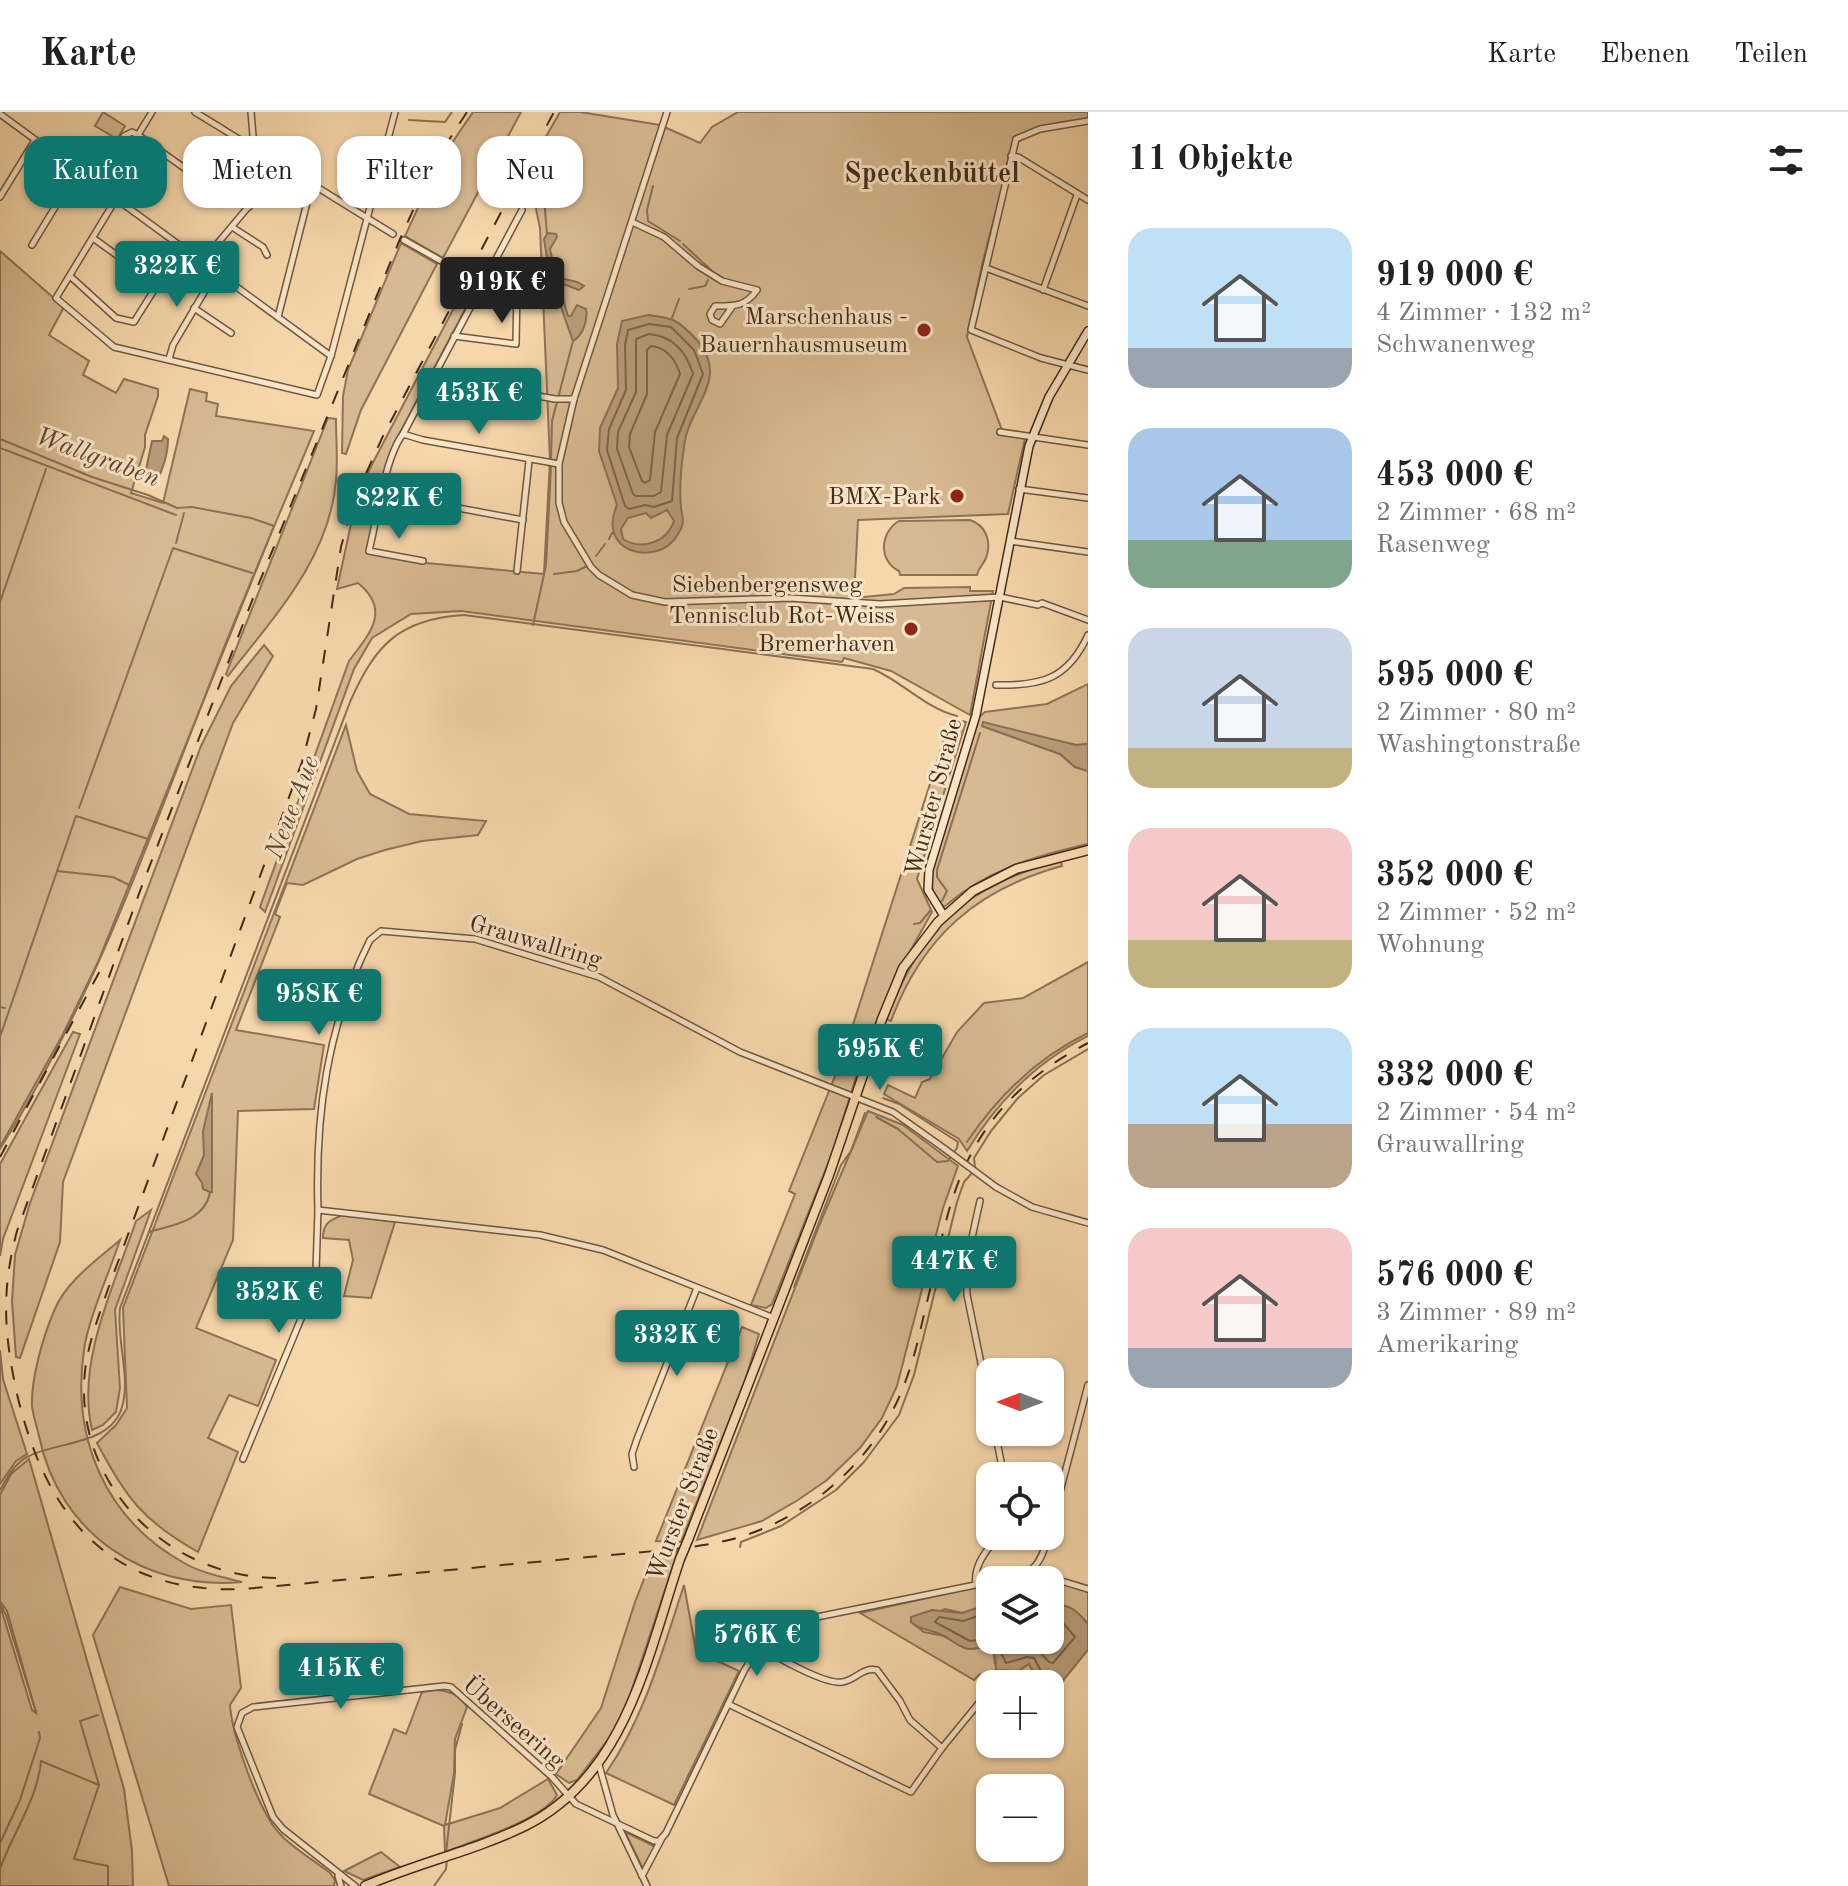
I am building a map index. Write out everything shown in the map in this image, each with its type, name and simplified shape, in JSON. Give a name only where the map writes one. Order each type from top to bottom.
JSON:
[{"type":"main road","points":[[944,916],[973,891],[1002,874],[1088,850]]},
{"type":"main road","name":"Wurster Straße","points":[[365,1886],[522,1827],[570,1797],[599,1765],[621,1727],[636,1691],[680,1559],[829,1175],[897,981],[918,947],[944,916]]},
{"type":"street","points":[[138,135],[152,112]]},
{"type":"street","points":[[195,112],[234,136]]},
{"type":"street","points":[[251,112],[253,136]]},
{"type":"street","points":[[111,208],[56,298],[114,347],[317,395],[331,356],[395,112]]},
{"type":"street","name":"Siebenbergensweg","points":[[667,112],[554,463],[559,503],[572,538],[599,575],[632,595],[674,603],[790,598],[880,604],[1000,597],[1038,605],[1042,603],[1088,620]]},
{"type":"street","points":[[0,114],[30,136]]},
{"type":"street","points":[[1088,121],[1040,129],[1016,139],[971,330],[1041,358],[1088,370]]},
{"type":"street","points":[[124,136],[132,132],[138,135],[183,167]]},
{"type":"street","points":[[1011,156],[1018,157],[1088,200]]},
{"type":"street","points":[[0,197],[24,158]]},
{"type":"street","points":[[321,189],[393,234]]},
{"type":"street","points":[[1043,290],[1077,195]]},
{"type":"street","points":[[32,245],[54,208]]},
{"type":"street","points":[[128,208],[331,356]]},
{"type":"street","points":[[202,262],[248,208]]},
{"type":"street","points":[[278,317],[306,208]]},
{"type":"street","points":[[423,561],[369,551],[387,470],[396,443],[522,210]]},
{"type":"street","points":[[632,222],[664,237],[698,266],[722,281],[757,290],[746,303],[732,307],[715,306],[710,312],[712,320],[720,324],[732,307]]},
{"type":"street","points":[[232,227],[263,247],[267,255]]},
{"type":"street","points":[[93,238],[158,285]]},
{"type":"street","points":[[404,240],[443,262]]},
{"type":"street","points":[[70,276],[116,318],[130,322],[138,318],[181,247]]},
{"type":"street","points":[[986,268],[1088,306]]},
{"type":"street","points":[[169,359],[173,345],[216,272]]},
{"type":"street","points":[[454,336],[516,344],[517,288],[482,282],[469,276]]},
{"type":"street","points":[[194,308],[231,333]]},
{"type":"street","name":"Wurster Straße","points":[[944,916],[932,899],[927,879],[971,733],[1032,436],[1067,365],[1088,331]]},
{"type":"street","points":[[431,377],[558,399],[574,399]]},
{"type":"street","points":[[1000,432],[1088,445]]},
{"type":"street","points":[[403,434],[554,463]]},
{"type":"street","points":[[517,571],[529,460]]},
{"type":"street","points":[[1019,489],[1088,498]]},
{"type":"street","points":[[383,494],[523,520]]},
{"type":"street","points":[[1010,541],[1088,552]]},
{"type":"street","points":[[996,685],[1026,684],[1054,677],[1076,659],[1088,635]]},
{"type":"street","name":"Grauwallring","points":[[318,1210],[318,1124],[325,1071],[338,1024],[366,948],[381,931],[475,939],[599,977],[740,1052],[856,1098]]},
{"type":"street","points":[[856,1098],[893,1112],[996,1187],[1032,1207],[1088,1223]]},
{"type":"street","points":[[980,1201],[966,1277],[980,1358]]},
{"type":"street","points":[[243,1459],[310,1297],[316,1271],[318,1210],[561,1239],[603,1250],[774,1318]]},
{"type":"street","points":[[634,1467],[632,1454],[637,1439],[697,1288]]},
{"type":"street","points":[[1064,1477],[1088,1385]]},
{"type":"street","points":[[642,1876],[744,1671],[761,1646],[790,1624],[807,1619],[976,1584],[976,1569]]},
{"type":"street","points":[[1064,1582],[1088,1589]]},
{"type":"street","points":[[761,1646],[831,1682],[845,1682],[873,1669],[887,1682],[910,1720],[942,1748]]},
{"type":"street","name":"Überseering","points":[[355,1886],[283,1829],[267,1803],[237,1727],[242,1713],[253,1707],[451,1687],[552,1777],[570,1797]]},
{"type":"street","points":[[728,1704],[911,1792],[976,1707]]},
{"type":"street","points":[[599,1765],[618,1824],[647,1886]]},
{"type":"street","points":[[570,1797],[576,1804],[654,1841],[662,1839]]},
{"type":"street","points":[[595,1812],[604,1807],[609,1799]]},
{"type":"street","name":"Überseering","points":[[335,1871],[341,1886]]},
{"type":"shaded area","points":[[103,112],[125,126],[119,136],[112,136],[95,126]]},
{"type":"shaded area","points":[[473,112],[521,112],[508,136],[477,136],[477,194],[443,258],[405,236],[418,208],[461,208],[461,136],[457,136]]},
{"type":"shaded area","points":[[560,112],[580,112],[660,125],[700,143],[712,127],[738,112],[1088,112],[1088,120],[1040,128],[1015,138],[967,337],[1002,430],[1026,434],[1008,514],[858,520],[854,598],[894,594],[904,588],[970,587],[970,591],[993,591],[970,715],[891,671],[844,658],[842,662],[461,611],[411,614],[372,638],[354,669],[265,912],[260,907],[349,661],[374,622],[374,603],[358,583],[337,589],[352,519],[366,476],[469,279],[478,285],[395,442],[368,552],[426,563],[544,574],[550,460],[540,228],[536,208],[583,208],[583,136],[546,136]]},
{"type":"shaded area","points":[[401,243],[437,264],[361,410],[346,454],[342,453],[343,396],[348,370]]},
{"type":"shaded area","points":[[0,251],[64,307],[49,335],[89,361],[83,375],[116,393],[124,379],[158,389],[131,493],[163,503],[190,389],[207,393],[206,401],[218,404],[216,416],[314,431],[96,968],[67,1030],[0,1149]]},
{"type":"shaded area","points":[[328,418],[336,419],[337,472],[323,535],[297,586],[228,676],[226,674]]},
{"type":"shaded area","points":[[970,520],[984,530],[988,540],[988,552],[977,575],[900,575],[887,561],[885,539],[899,521]]},
{"type":"shaded area","points":[[264,645],[273,656],[233,723],[63,1182],[60,1242],[20,1358],[16,1357],[12,1301],[15,1255],[30,1203],[201,746],[231,686]]},
{"type":"shaded area","points":[[1088,684],[1088,744],[1076,745],[982,726],[1060,754],[1075,767],[1088,771],[1088,844],[1012,866],[977,883],[944,907],[934,896],[930,877],[979,717],[985,712],[1047,704]]},
{"type":"shaded area","points":[[951,718],[966,722],[917,879],[932,912],[893,982],[872,1043],[861,1061],[833,1151],[772,1304],[766,1308],[751,1305],[795,1194],[789,1191],[843,1056]]},
{"type":"shaded area","points":[[346,725],[357,771],[370,794],[409,814],[486,821],[478,835],[422,841],[385,850],[357,859],[303,885],[287,883],[275,914],[280,917],[236,1030],[324,1045],[314,1109],[238,1111],[233,1240],[196,1328],[276,1360],[258,1406],[229,1395],[208,1438],[238,1452],[198,1552],[163,1530],[138,1506],[117,1479],[97,1443],[116,1425],[127,1408],[123,1308]]},
{"type":"shaded area","points":[[1060,860],[1062,866],[1004,888],[956,921],[936,941],[919,965],[891,1021],[886,1019],[916,958],[950,915],[997,884]]},
{"type":"shaded area","points":[[1088,962],[1088,1036],[1051,1058],[1019,1085],[991,1116],[967,1151],[959,1139],[884,1094],[888,1085],[915,1098],[922,1082],[930,1079],[957,1032],[984,1003],[1023,998]]},
{"type":"shaded area","points":[[73,1032],[80,1034],[3,1239],[0,1256],[0,1164]]},
{"type":"shaded area","points":[[868,1111],[903,1125],[958,1166],[943,1208],[897,1386],[882,1418],[860,1448],[827,1480],[762,1521],[697,1540],[819,1226]]},
{"type":"shaded area","points":[[151,1210],[115,1310],[120,1388],[116,1412],[103,1425],[92,1430],[88,1404],[89,1378],[100,1324],[136,1221]]},
{"type":"shaded area","points":[[343,1215],[395,1222],[371,1298],[344,1296],[353,1260],[349,1240],[323,1238],[328,1223]]},
{"type":"shaded area","points":[[120,1240],[84,1350],[81,1383],[89,1444],[114,1499],[133,1524],[156,1545],[191,1566],[242,1582],[206,1582],[172,1577],[140,1566],[86,1528],[49,1471],[32,1406],[33,1383],[42,1345],[54,1311],[66,1290]]},
{"type":"shaded area","points":[[742,1327],[759,1334],[745,1381],[681,1542],[656,1541]]},
{"type":"shaded area","points":[[0,1350],[3,1379],[27,1454],[16,1461],[0,1484]]},
{"type":"shaded area","points":[[29,1459],[124,1789],[133,1886],[0,1886],[0,1605],[32,1710],[36,1713],[7,1611],[0,1601],[0,1495],[11,1474]]},
{"type":"shaded area","points":[[678,1551],[628,1701],[613,1733],[577,1780],[569,1783],[556,1774],[601,1708],[654,1554]]},
{"type":"shaded area","points":[[1064,1584],[1088,1592],[1088,1624],[1072,1608],[1064,1606]]},
{"type":"shaded area","points":[[684,1585],[696,1651],[739,1671],[674,1805],[606,1773],[642,1705]]},
{"type":"shaded area","points":[[120,1587],[191,1609],[231,1605],[241,1688],[230,1705],[245,1766],[277,1831],[330,1873],[335,1880],[334,1886],[169,1886],[93,1635]]},
{"type":"shaded area","points":[[976,1587],[976,1608],[962,1613],[945,1609],[911,1622],[924,1632],[944,1636],[969,1649],[976,1648],[976,1654],[994,1654],[995,1664],[1002,1670],[976,1670],[974,1680],[860,1613]]},
{"type":"shaded area","points":[[436,1690],[454,1694],[467,1707],[455,1739],[454,1773],[445,1825],[500,1808],[548,1779],[557,1795],[550,1804],[524,1821],[445,1852],[444,1826],[369,1794],[394,1729],[406,1734],[422,1692]]},
{"type":"shaded area","points":[[625,1832],[658,1848],[644,1871]]},
{"type":"shaded area","points":[[381,1852],[400,1867],[363,1880],[344,1871]]},
{"type":"water","points":[[548,233],[557,237],[550,249],[556,277],[584,286],[579,290],[559,285],[568,316],[577,305],[586,309],[584,327],[573,341],[550,276],[544,239]]},
{"type":"water","points":[[648,315],[675,321],[696,339],[706,353],[710,367],[705,393],[687,432],[684,447],[680,485],[683,524],[672,542],[652,552],[629,549],[614,534],[617,505],[599,451],[600,428],[618,388],[617,344],[622,321]],"holes":[[[667,510],[674,521],[666,534],[653,542],[638,544],[623,539],[621,529],[628,518],[646,513],[651,518]]]},
{"type":"water","points":[[164,436],[168,439],[165,461],[156,482],[151,484],[145,474],[152,441],[162,441]]},
{"type":"water","points":[[983,722],[1076,745],[1088,744],[1088,771],[1075,767],[1060,754],[982,726]]},
{"type":"water","points":[[212,1093],[210,1192],[203,1189],[196,1174],[204,1155],[203,1131]]},
{"type":"water","points":[[1064,1606],[1072,1608],[1088,1624],[1088,1650],[1064,1680],[1064,1670],[1032,1670],[1029,1664],[1020,1670],[996,1670],[995,1655],[1064,1654]]},
{"type":"water","points":[[976,1608],[976,1649],[964,1648],[911,1622],[911,1617],[932,1610],[962,1613]]},
{"type":"waterway","points":[[409,120],[445,122],[452,112]]},
{"type":"waterway","points":[[653,186],[647,210],[648,221],[680,241]]},
{"type":"waterway","points":[[545,208],[547,234]]},
{"type":"waterway","points":[[683,244],[713,272]]},
{"type":"waterway","points":[[689,289],[705,286],[708,280]]},
{"type":"waterway","points":[[672,318],[679,299]]},
{"type":"waterway","points":[[551,460],[552,421],[573,341]]},
{"type":"waterway","name":"Wallgraben","points":[[0,439],[177,508],[192,507],[251,518],[274,526],[98,962],[62,1036],[0,1147]]},
{"type":"waterway","name":"Wallgraben","points":[[0,448],[176,515]]},
{"type":"waterway","points":[[533,625],[546,565],[551,466]]},
{"type":"waterway","points":[[0,602],[46,469]]},
{"type":"waterway","points":[[176,543],[184,513]]},
{"type":"waterway","points":[[609,539],[612,533]]},
{"type":"waterway","points":[[596,556],[605,544]]},
{"type":"waterway","points":[[79,808],[173,548],[252,573]]},
{"type":"waterway","points":[[554,574],[577,571],[587,566]]},
{"type":"waterway","name":"Neue Aue","points":[[0,1490],[22,1460],[95,1436],[116,1420],[122,1407],[125,1383],[120,1308],[350,702],[369,665],[392,639],[422,622],[464,615],[873,669],[935,707],[957,716]]},
{"type":"waterway","points":[[942,901],[947,891],[937,877],[937,870],[980,733]]},
{"type":"waterway","points":[[0,1037],[76,816],[148,839]]},
{"type":"waterway","points":[[57,871],[113,877],[129,885]]},
{"type":"waterway","points":[[914,924],[920,923],[930,911]]},
{"type":"waterway","points":[[0,1007],[5,1008]]},
{"type":"waterway","points":[[967,1142],[992,1108],[1020,1079],[1052,1054],[1088,1033]]},
{"type":"waterway","points":[[975,1167],[974,1158],[1018,1098],[1044,1075],[1088,1049]]},
{"type":"waterway","points":[[876,1117],[898,1129],[937,1162],[948,1161],[957,1148],[958,1142],[899,1104],[883,1098]]},
{"type":"waterway","points":[[794,1287],[841,1165],[851,1151],[865,1113]]},
{"type":"waterway","points":[[740,1547],[741,1542],[781,1526],[836,1490],[864,1462],[899,1415],[914,1375],[957,1202],[964,1182],[972,1173]]},
{"type":"waterway","points":[[149,1232],[194,1216],[207,1202],[210,1193]]},
{"type":"waterway","points":[[0,1604],[36,1712]]},
{"type":"waterway","points":[[98,1715],[80,1721],[99,1785],[74,1859],[108,1866],[108,1886]]},
{"type":"waterway","points":[[446,1853],[455,1750],[462,1724]]},
{"type":"waterway","points":[[0,1843],[20,1800],[40,1738],[39,1732]]},
{"type":"waterway","points":[[0,1869],[35,1790],[41,1761],[99,1785]]},
{"type":"waterway","points":[[434,1886],[446,1869],[447,1859]]},
{"type":"tunnel","points":[[443,262],[469,276]]},
{"type":"railway","points":[[467,112],[436,160],[400,239],[255,593],[140,891],[17,1231],[8,1273],[6,1312],[13,1372],[30,1438],[46,1477],[66,1511],[91,1540],[121,1562],[156,1578],[197,1587],[244,1589],[685,1548],[734,1539],[771,1525],[822,1495],[864,1454],[882,1430],[911,1367],[951,1205],[971,1154],[993,1119],[1020,1090],[1052,1064],[1088,1043]]},
{"type":"railway","points":[[276,1578],[236,1573],[198,1561],[165,1542],[135,1516],[111,1485],[94,1450],[85,1412],[86,1361],[108,1289],[302,762],[316,709],[341,547],[354,500],[383,436],[554,112]]},
{"type":"railway","points":[[0,1157],[102,967]]},
{"type":"place","name":"Marschenhaus - Bauernhausmuseum","points":[[924,330]]},
{"type":"place","name":"BMX-Park","points":[[957,496]]},
{"type":"place","name":"Tennisclub Rot-Weiss Bremerhaven","points":[[911,629]]},
{"type":"district","name":"Speckenbüttel","points":[[932,172]]}]
